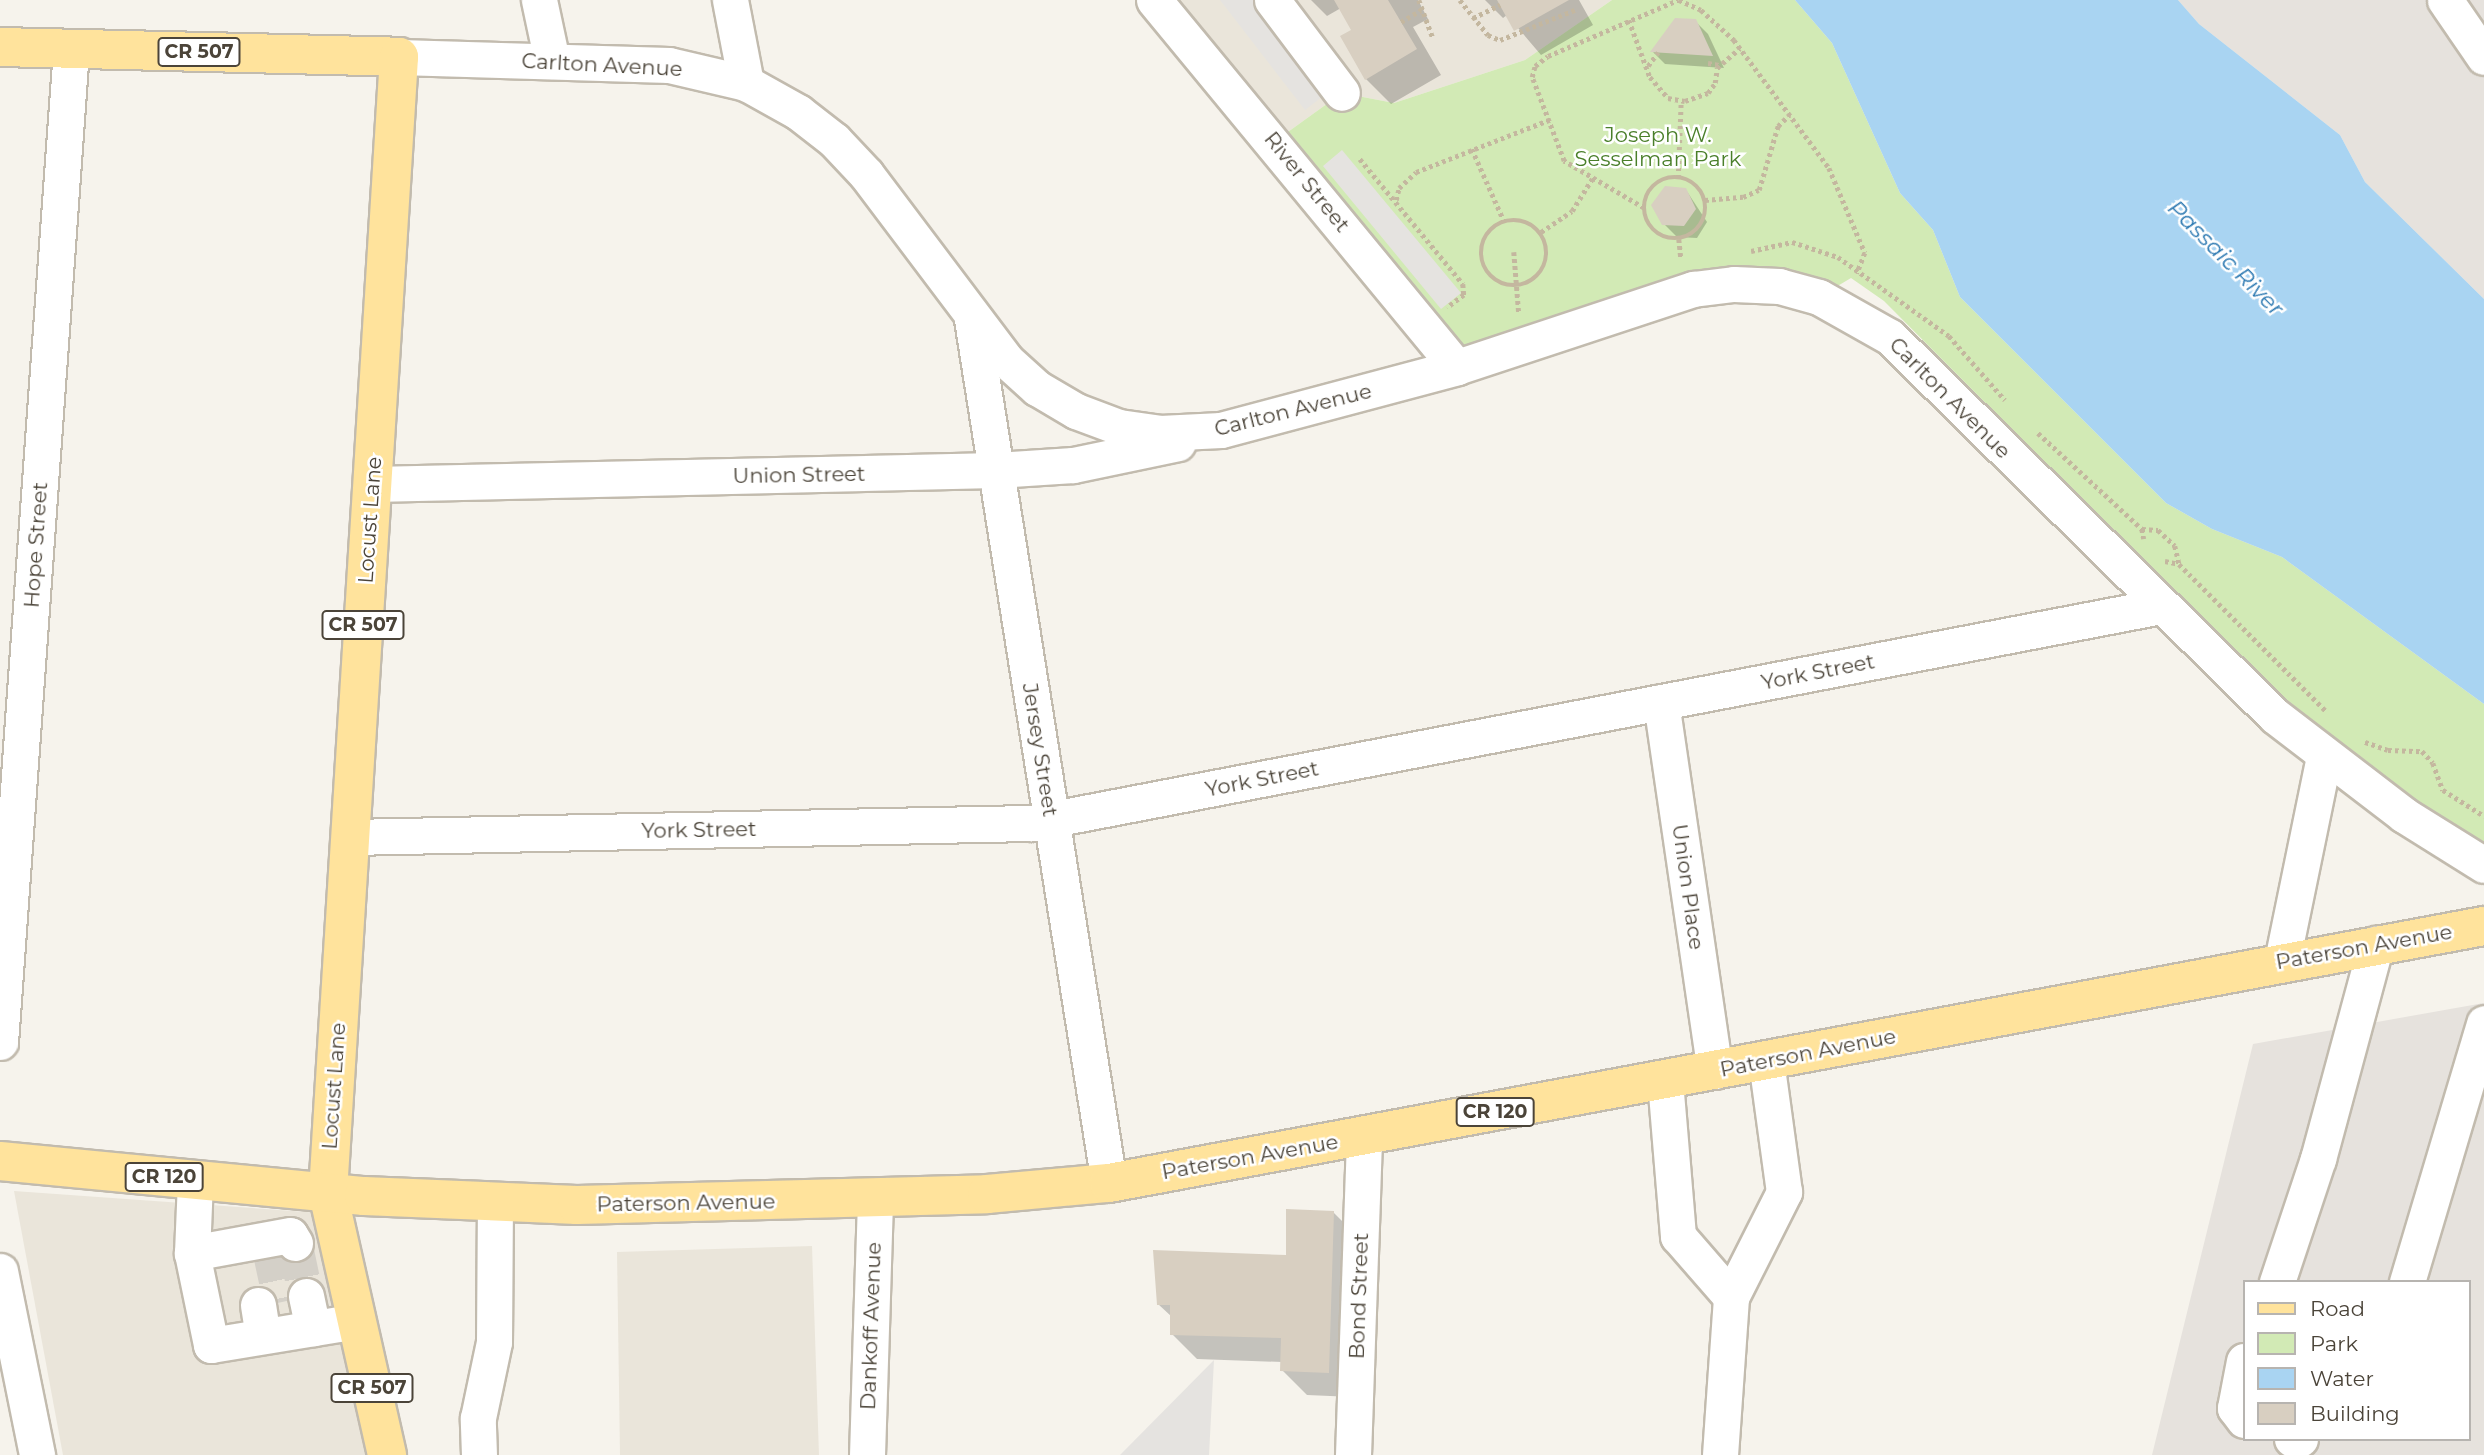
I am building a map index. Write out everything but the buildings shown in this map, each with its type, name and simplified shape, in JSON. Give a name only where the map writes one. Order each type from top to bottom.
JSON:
[{"type":"main road","name":"Carlton Avenue","points":[[0,47],[399,57]]},
{"type":"main road","name":"Locust Lane","points":[[328,1193],[399,57]]},
{"type":"main road","name":"Paterson Avenue","points":[[0,1161],[328,1193],[577,1205],[987,1194],[1109,1183],[1665,1081],[2282,961],[2484,926]]},
{"type":"main road","name":"CR 507","points":[[328,1193],[387,1455]]},
{"type":"street","points":[[539,0],[552,61]]},
{"type":"street","points":[[730,0],[746,83]]},
{"type":"street","name":"River Street","points":[[1154,0],[1457,367]]},
{"type":"street","points":[[1272,0],[1342,93]]},
{"type":"street","points":[[2454,3],[2484,57]]},
{"type":"street","name":"Hope Street","points":[[0,1042],[71,49]]},
{"type":"street","name":"Carlton Avenue","points":[[399,57],[669,65],[746,83],[798,112],[834,140],[866,174],[972,318],[1016,369],[1076,411],[1119,426],[1160,433],[1221,430],[1457,367],[1693,289],[1734,284],[1779,286],[1819,297],[1890,337],[2161,606],[2324,757],[2484,865]]},
{"type":"street","name":"Jersey Street","points":[[972,318],[1109,1183]]},
{"type":"street","name":"Union Street","points":[[372,484],[996,470],[1086,462],[1221,430]]},
{"type":"street","name":"York Street","points":[[350,837],[1051,819],[2161,606]]},
{"type":"street","name":"Union Place","points":[[1661,702],[1715,1071]]},
{"type":"street","points":[[2282,961],[2324,757]]},
{"type":"street","points":[[2278,1280],[2329,1121],[2376,944]]},
{"type":"street","points":[[2408,1280],[2484,1023]]},
{"type":"street","points":[[1720,1455],[1731,1297],[1784,1192],[1766,1061]]},
{"type":"street","points":[[1665,1081],[1678,1236],[1731,1297]]},
{"type":"street","name":"Bond Street","points":[[1353,1455],[1364,1137]]},
{"type":"street","points":[[195,1180],[192,1253],[211,1345],[285,1316],[357,1321]]},
{"type":"street","name":"Dankoff Avenue","points":[[867,1455],[875,1198]]},
{"type":"street","points":[[479,1455],[478,1418],[494,1342],[495,1201]]},
{"type":"street","points":[[192,1253],[264,1246]]},
{"type":"street","points":[[0,1271],[37,1455]]},
{"type":"street","points":[[2242,1372],[2235,1408],[2242,1417]]},
{"type":"path","points":[[1419,0],[1433,38]]},
{"type":"path","points":[[1460,0],[1474,18],[1500,40],[1577,9]]},
{"type":"path","points":[[1644,208],[1656,184],[1678,178],[1693,183],[1704,200],[1701,226],[1679,239],[1653,230],[1644,208],[1564,160],[1551,120],[1532,77],[1535,66],[1629,20],[1679,0],[1702,9],[1740,48],[1829,168],[1865,253],[1857,274]]},
{"type":"path","points":[[1474,18],[1500,5]]},
{"type":"path","points":[[1401,22],[1421,10]]},
{"type":"path","points":[[1629,20],[1660,93],[1681,101],[1708,93],[1719,65],[1740,48]]},
{"type":"path","points":[[1648,66],[1658,52]]},
{"type":"path","points":[[1708,63],[1719,65]]},
{"type":"path","points":[[1678,178],[1681,101]]},
{"type":"path","points":[[1704,200],[1743,197],[1759,190],[1778,126],[1789,115]]},
{"type":"path","points":[[1395,201],[1399,188],[1416,172],[1551,120]]},
{"type":"path","points":[[1472,149],[1504,221]]},
{"type":"path","points":[[1360,159],[1464,284],[1464,295],[1446,309],[1452,316]]},
{"type":"path","points":[[1541,233],[1572,211],[1592,179]]},
{"type":"path","points":[[1504,221],[1528,222],[1541,233],[1547,246],[1544,267],[1530,282],[1518,286],[1496,281],[1482,263],[1483,240],[1504,221]]},
{"type":"path","points":[[1679,239],[1682,272]]},
{"type":"path","points":[[1742,253],[1792,242],[1823,249],[1857,274],[1922,313],[1949,336],[2011,407]]},
{"type":"path","points":[[1514,252],[1520,322]]},
{"type":"path","points":[[2031,426],[2142,529],[2147,543]]},
{"type":"path","points":[[2142,529],[2158,530],[2175,546],[2179,564]]},
{"type":"path","points":[[2157,555],[2179,564],[2327,713]]},
{"type":"path","points":[[2361,740],[2388,750],[2422,751],[2433,763],[2443,790],[2484,816]]},
{"type":"shaded area","points":[[1154,0],[1612,0],[1525,60],[1394,103],[1342,93],[1274,142]]},
{"type":"shaded area","points":[[1220,0],[1255,0],[1327,93],[1305,110]]},
{"type":"shaded area","points":[[2178,0],[2484,0],[2484,299],[2365,182],[2340,135],[2199,24]]},
{"type":"shaded area","points":[[1342,150],[1461,293],[1441,309],[1323,166]]},
{"type":"shaded area","points":[[2484,1003],[2484,1455],[2152,1455],[2253,1044]]},
{"type":"shaded area","points":[[14,1191],[335,1214],[378,1455],[63,1455]]},
{"type":"shaded area","points":[[812,1246],[819,1455],[620,1455],[617,1252]]},
{"type":"shaded area","points":[[1214,1360],[1209,1455],[1120,1455]]},
{"type":"green space","name":"Joseph W. Sesselman Park","points":[[1612,0],[1795,0],[1832,43],[1900,193],[1933,230],[1960,297],[2166,503],[2212,529],[2282,557],[2484,704],[2484,849],[2458,834],[2432,810],[2422,812],[2358,767],[2161,593],[2078,496],[1884,301],[1851,278],[1819,297],[1734,284],[1457,367],[1274,142],[1342,93],[1394,103],[1525,60]]},
{"type":"water","name":"Passaic River","points":[[1795,0],[2178,0],[2199,24],[2340,135],[2365,182],[2484,299],[2484,704],[2282,557],[2212,529],[2166,503],[1960,297],[1933,230],[1900,193],[1832,43]]},
{"type":"tunnel","points":[[295,1243],[306,1296]]},
{"type":"tunnel","points":[[269,1246],[281,1302]]}]
